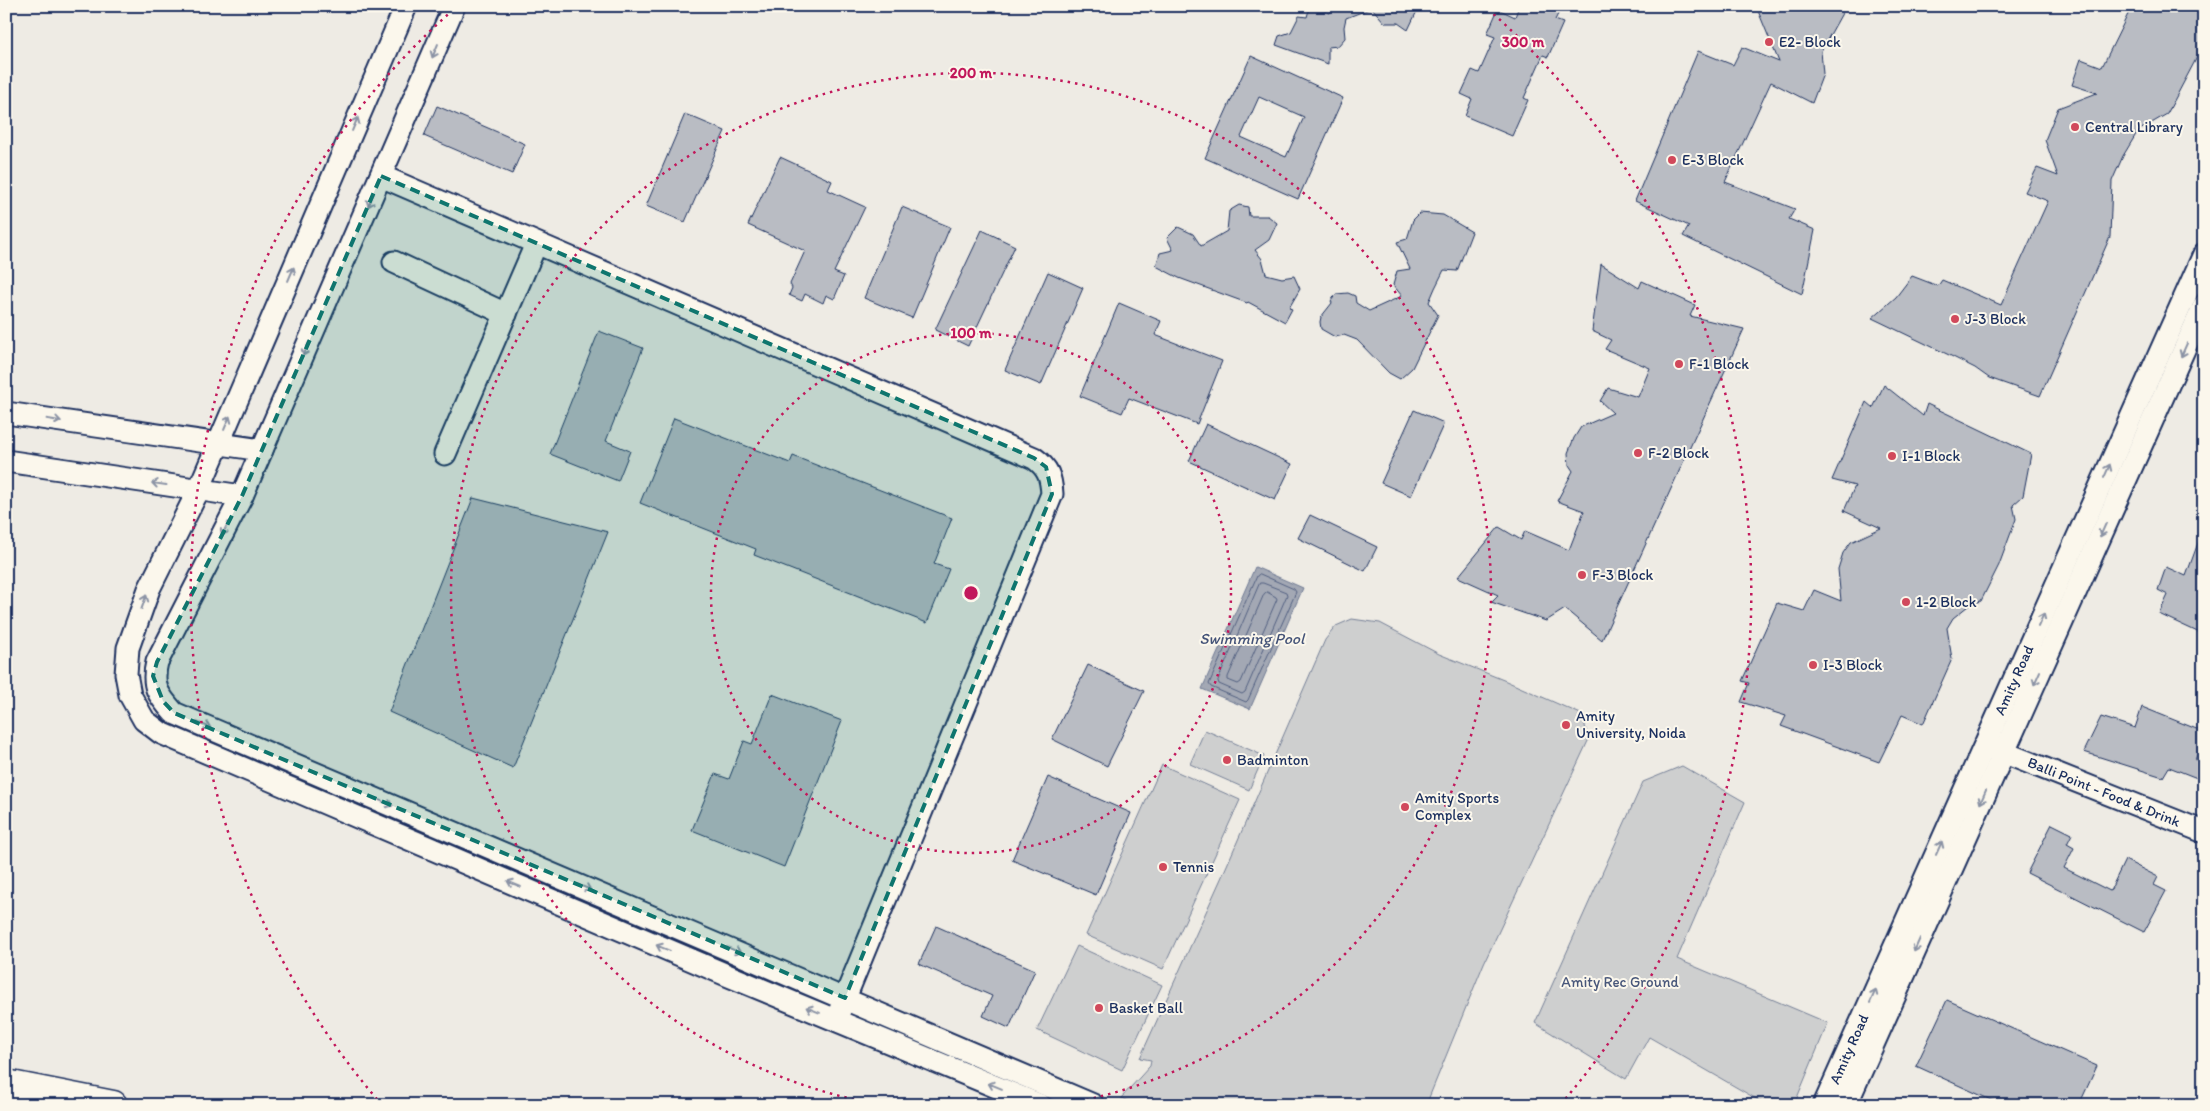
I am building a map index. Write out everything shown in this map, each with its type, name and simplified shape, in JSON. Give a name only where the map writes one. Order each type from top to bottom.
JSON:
[{"type":"main road","points":[[6,1084],[113,1105]]},
{"type":"street","points":[[406,6],[199,489],[149,589],[128,648],[126,674],[130,695],[144,720],[162,733],[1040,1105]]},
{"type":"street","points":[[454,6],[242,496],[156,662],[153,676],[155,686],[163,701],[174,713],[1093,1105]]},
{"type":"street","points":[[381,176],[1034,458],[1046,467],[1051,479],[1052,494],[836,1020]]},
{"type":"street","points":[[446,454],[536,244]]},
{"type":"street","name":"Amity Road","points":[[1846,1105],[1994,749],[2204,254]]},
{"type":"street","points":[[394,262],[506,314]]},
{"type":"street","name":"Amity Road","points":[[1824,1105],[2204,305]]},
{"type":"street","points":[[6,413],[262,450]]},
{"type":"street","points":[[6,461],[242,496]]},
{"type":"street","points":[[130,695],[155,686]]},
{"type":"street","name":"Balli Point - Food & Drink","points":[[1994,749],[2204,832]]},
{"type":"street","points":[[344,811],[354,789]]},
{"type":"highlighted area","points":[[381,176],[1034,458],[1046,467],[1052,494],[845,998],[174,713],[163,701],[153,676],[157,662],[242,496]]},
{"type":"green space","name":"Amity Sports Complex","points":[[1352,619],[1380,623],[1439,654],[1583,715],[1588,741],[1484,963],[1426,1105],[1137,1105],[1121,1098],[1150,1066],[1151,1060],[1140,1058],[1224,872],[1325,640],[1336,626]]},
{"type":"green space","name":"Badminton","points":[[1205,730],[1264,756],[1249,790],[1190,764]]},
{"type":"green space","name":"Tennis","points":[[1162,765],[1240,800],[1163,969],[1086,935]]},
{"type":"green space","name":"Amity Rec Ground","points":[[1682,766],[1745,802],[1677,959],[1828,1023],[1794,1105],[1767,1105],[1649,1037],[1626,1079],[1535,1023],[1643,782]]},
{"type":"green space","name":"Basket Ball","points":[[1077,946],[1162,985],[1122,1070],[1037,1030]]},
{"type":"water","name":"Swimming Pool","points":[[1255,567],[1303,588],[1250,709],[1202,689]]},
{"type":"building","points":[[1310,6],[1330,13],[1333,6],[1406,6],[1417,11],[1408,30],[1398,23],[1385,23],[1372,8],[1346,18],[1344,27],[1345,38],[1338,46],[1328,47],[1328,64],[1276,45],[1279,36],[1291,32],[1299,16],[1307,17]]},
{"type":"building","points":[[1519,6],[1562,6],[1555,20],[1563,23],[1548,57],[1543,55],[1524,98],[1528,100],[1512,136],[1465,116],[1472,99],[1461,94],[1472,70],[1479,73],[1495,37],[1487,34],[1498,9],[1515,17]]},
{"type":"building","points":[[1756,6],[1846,6],[1821,51],[1823,74],[1812,103],[1771,82],[1725,182],[1795,209],[1789,219],[1815,230],[1802,294],[1683,236],[1689,226],[1635,201],[1698,51],[1733,65],[1742,47],[1779,62]]},
{"type":"building","points":[[2132,6],[2204,6],[2204,44],[2167,114],[2138,131],[2123,156],[2112,181],[2110,237],[2040,396],[1989,378],[1975,368],[1872,318],[1896,297],[1912,276],[1938,286],[1942,280],[2001,305],[2048,201],[2025,192],[2037,168],[2058,176],[2045,140],[2058,108],[2097,93],[2072,85],[2081,59],[2102,67]]},
{"type":"building","points":[[1251,56],[1343,98],[1298,199],[1205,158]],"holes":[[[1259,97],[1304,117],[1286,157],[1241,137]]]},
{"type":"building","points":[[437,106],[525,144],[512,174],[424,136]]},
{"type":"building","points":[[685,114],[725,131],[685,222],[646,206]]},
{"type":"building","points":[[780,157],[832,181],[828,190],[865,207],[834,272],[844,276],[834,299],[826,295],[823,303],[805,294],[802,301],[789,295],[792,288],[790,284],[805,251],[748,225]]},
{"type":"building","points":[[1239,205],[1248,207],[1249,216],[1268,216],[1277,223],[1269,240],[1255,250],[1262,259],[1266,274],[1282,278],[1294,276],[1300,289],[1289,308],[1292,309],[1285,322],[1248,302],[1179,278],[1156,266],[1160,253],[1173,250],[1167,238],[1178,227],[1193,234],[1201,246],[1227,231],[1229,211]]},
{"type":"building","points":[[902,207],[950,227],[912,318],[864,298]]},
{"type":"building","points":[[1420,213],[1443,215],[1472,232],[1457,271],[1444,270],[1435,288],[1429,302],[1438,315],[1412,368],[1400,379],[1389,373],[1357,340],[1344,335],[1335,337],[1321,329],[1320,322],[1321,317],[1332,303],[1331,301],[1336,294],[1348,293],[1355,296],[1356,303],[1369,311],[1402,296],[1393,285],[1397,271],[1410,269],[1397,242],[1407,239],[1413,220]]},
{"type":"building","points":[[982,230],[1015,246],[968,346],[935,330]]},
{"type":"building","points":[[1601,264],[1639,288],[1642,281],[1695,305],[1690,316],[1744,329],[1602,640],[1565,609],[1546,621],[1491,602],[1498,595],[1458,577],[1499,527],[1521,540],[1525,531],[1569,550],[1584,511],[1557,501],[1573,471],[1569,465],[1568,453],[1574,438],[1581,427],[1613,413],[1600,401],[1608,388],[1638,397],[1650,368],[1605,349],[1611,340],[1592,331]]},
{"type":"building","points":[[1048,272],[1083,288],[1041,385],[1005,370]]},
{"type":"building","points":[[1119,303],[1161,321],[1155,335],[1222,361],[1197,424],[1129,398],[1122,413],[1080,396]]},
{"type":"building","points":[[599,331],[643,348],[606,441],[630,451],[618,481],[550,454]]},
{"type":"building","points":[[1884,385],[1923,416],[1927,404],[2031,454],[2023,496],[2013,505],[2016,519],[1999,565],[1981,601],[1968,606],[1953,618],[1947,628],[1952,659],[1923,724],[1902,715],[1879,762],[1781,726],[1786,716],[1741,702],[1749,683],[1742,681],[1777,603],[1804,611],[1814,590],[1841,601],[1838,569],[1843,553],[1851,542],[1881,528],[1844,511],[1855,486],[1832,480],[1866,402],[1873,408]]},
{"type":"building","points":[[1414,410],[1444,423],[1411,496],[1381,483]]},
{"type":"building","points":[[674,418],[790,463],[793,456],[952,518],[934,564],[949,569],[927,623],[754,555],[756,549],[640,503]]},
{"type":"building","points":[[1206,424],[1292,464],[1275,500],[1189,461]]},
{"type":"building","points":[[473,498],[608,532],[513,768],[389,712]]},
{"type":"building","points":[[1310,515],[1377,547],[1365,571],[1298,538]]},
{"type":"building","points":[[2202,532],[2204,532],[2204,635],[2159,614],[2168,595],[2158,590],[2166,567],[2186,576]]},
{"type":"building","points":[[1088,665],[1144,691],[1107,766],[1052,739]]},
{"type":"building","points":[[772,694],[842,721],[784,867],[692,830],[715,774],[729,779],[744,741],[752,744]]},
{"type":"building","points":[[2142,707],[2204,732],[2204,738],[2195,760],[2204,764],[2197,778],[2169,767],[2163,777],[2084,752],[2101,717],[2135,728]]},
{"type":"building","points":[[1048,777],[1131,813],[1096,895],[1012,860]]},
{"type":"building","points":[[2052,824],[2072,834],[2067,844],[2074,848],[2064,868],[2110,891],[2125,860],[2158,877],[2154,885],[2166,891],[2144,932],[2027,873]]},
{"type":"building","points":[[936,926],[1035,970],[1009,1028],[983,1016],[992,996],[919,964]]},
{"type":"building","points":[[1947,1000],[2097,1066],[2079,1105],[2002,1105],[1916,1066]]},
{"type":"place","name":"E2- Block","points":[[1769,42]]},
{"type":"place","name":"Central Library","points":[[2075,127]]},
{"type":"place","name":"E-3 Block","points":[[1672,160]]},
{"type":"place","name":"J-3 Block","points":[[1955,319]]},
{"type":"place","name":"F-1 Block","points":[[1679,364]]},
{"type":"place","name":"F-2 Block","points":[[1638,453]]},
{"type":"place","name":"I-1 Block","points":[[1892,456]]},
{"type":"place","name":"F-3 Block","points":[[1582,575]]},
{"type":"place","name":"1-2 Block","points":[[1906,602]]},
{"type":"place","name":"I-3 Block","points":[[1813,665]]},
{"type":"place","name":"Amity University, Noida","points":[[1566,725]]},
{"type":"place","name":"Badminton","points":[[1227,760]]},
{"type":"place","name":"Amity Sports Complex","points":[[1405,807]]},
{"type":"place","name":"Tennis","points":[[1163,867]]},
{"type":"place","name":"Basket Ball","points":[[1099,1008]]}]
